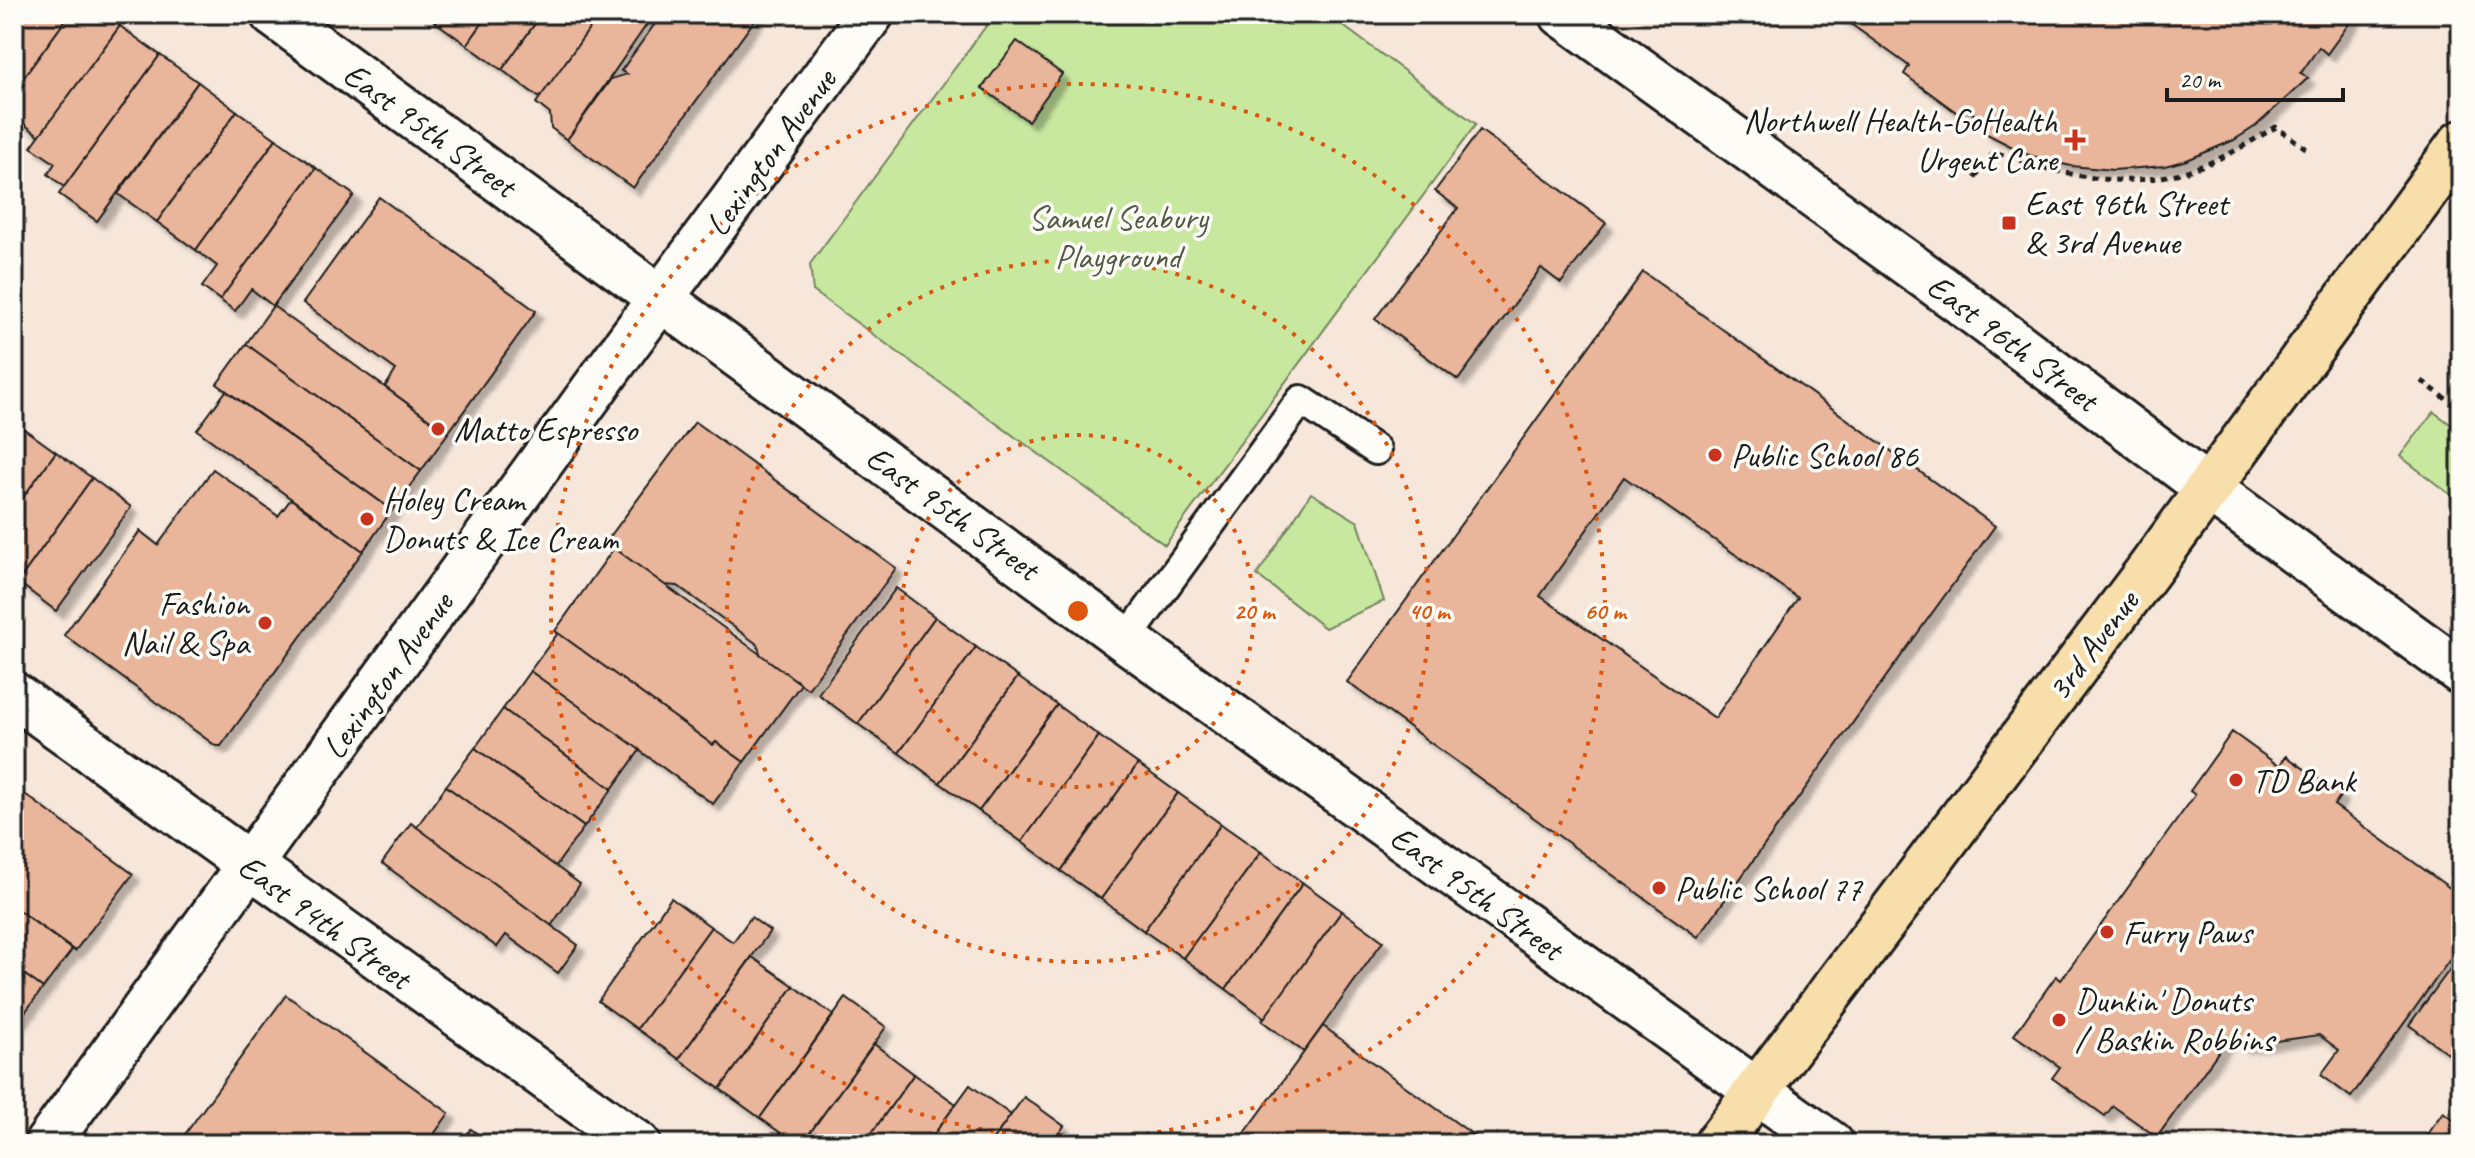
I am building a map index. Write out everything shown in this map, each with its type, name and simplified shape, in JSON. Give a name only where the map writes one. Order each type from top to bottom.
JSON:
[{"type":"main road","name":"3rd Avenue","points":[[1717,1144],[2209,489],[2461,143]]},
{"type":"street","name":"East 95th Street","points":[[273,14],[1126,640],[1831,1144]]},
{"type":"street","name":"Lexington Avenue","points":[[47,1144],[871,14]]},
{"type":"street","name":"East 96th Street","points":[[1562,14],[1958,300],[2209,489],[2461,672]]},
{"type":"street","name":"East 94th Street","points":[[14,695],[638,1144]]},
{"type":"lane","points":[[1126,640],[1301,400],[1376,450]]},
{"type":"path","points":[[1975,178],[1994,152],[2062,174],[2093,180],[2157,178],[2218,159],[2276,127],[2307,149]]},
{"type":"path","points":[[2422,381],[2461,410]]},
{"type":"green space","name":"Samuel Seabury Playground","points":[[995,14],[1327,14],[1476,124],[1165,545],[813,291],[810,264]]},
{"type":"green space","points":[[2434,412],[2461,432],[2461,503],[2400,456]]},
{"type":"green space","points":[[1311,493],[1358,522],[1384,601],[1325,628],[1257,575]]},
{"type":"building","points":[[14,14],[70,14],[14,91]]},
{"type":"building","points":[[70,14],[103,14],[120,26],[40,136],[17,119],[14,123],[14,91]]},
{"type":"building","points":[[432,14],[489,14],[467,45],[430,18]]},
{"type":"building","points":[[489,14],[542,14],[502,70],[467,45]]},
{"type":"building","points":[[542,14],[600,14],[540,98],[502,70]]},
{"type":"building","points":[[600,14],[654,14],[567,140],[551,128],[550,114],[536,103]]},
{"type":"building","points":[[662,14],[759,14],[633,188],[567,140],[611,79],[627,74],[621,71]]},
{"type":"building","points":[[1837,14],[2356,14],[2327,54],[2319,47],[2301,73],[2308,78],[2256,126],[2234,140],[2187,160],[2165,166],[2113,170],[2046,160],[2026,154],[1983,132],[1989,125],[1965,108],[1960,115],[1904,74],[1909,66]]},
{"type":"building","points":[[120,26],[160,55],[64,187],[48,174],[55,163],[31,147]]},
{"type":"building","points":[[1017,41],[1062,74],[1028,121],[982,88]]},
{"type":"building","points":[[160,55],[198,82],[97,221],[59,194]]},
{"type":"building","points":[[198,82],[237,111],[157,222],[118,194]]},
{"type":"building","points":[[237,111],[276,139],[196,250],[157,222]]},
{"type":"building","points":[[1480,130],[1606,223],[1561,283],[1541,268],[1458,380],[1375,319],[1458,208],[1435,191]]},
{"type":"building","points":[[276,139],[316,168],[220,300],[202,287],[217,266],[196,250]]},
{"type":"building","points":[[316,168],[354,195],[273,306],[251,289],[235,311],[220,300]]},
{"type":"building","points":[[379,197],[536,311],[448,433],[385,387],[396,370],[303,303]]},
{"type":"building","points":[[1643,272],[1995,526],[1698,937],[1347,682]],"holes":[[[1624,477],[1798,598],[1715,718],[1540,596]]]},
{"type":"building","points":[[273,306],[448,433],[421,471],[246,344]]},
{"type":"building","points":[[246,344],[421,471],[392,510],[217,384]]},
{"type":"building","points":[[226,391],[392,510],[363,551],[197,430]]},
{"type":"building","points":[[695,422],[896,568],[808,689],[761,656],[757,644],[678,586],[664,585],[606,542]]},
{"type":"building","points":[[20,426],[56,452],[14,510],[14,434]]},
{"type":"building","points":[[56,452],[92,478],[18,582],[14,580],[14,510]]},
{"type":"building","points":[[213,469],[278,516],[291,499],[363,551],[221,746],[216,746],[64,635],[140,531],[158,545]]},
{"type":"building","points":[[92,478],[131,507],[56,611],[18,582]]},
{"type":"building","points":[[614,548],[801,684],[744,762],[716,742],[713,745],[555,631]]},
{"type":"building","points":[[896,588],[935,617],[858,724],[818,694]]},
{"type":"building","points":[[935,617],[976,647],[899,753],[858,724]]},
{"type":"building","points":[[558,633],[713,745],[716,742],[744,762],[713,804],[530,671]]},
{"type":"building","points":[[976,647],[1018,677],[940,783],[899,753]]},
{"type":"building","points":[[530,671],[640,750],[612,789],[503,709]]},
{"type":"building","points":[[1018,677],[1057,705],[979,811],[940,783]]},
{"type":"building","points":[[1057,705],[1099,736],[1022,842],[979,811]]},
{"type":"building","points":[[503,709],[612,789],[584,827],[475,748]]},
{"type":"building","points":[[2232,732],[2279,766],[2286,756],[2341,795],[2334,805],[2461,896],[2461,944],[2351,1097],[2321,1075],[2339,1050],[2319,1035],[2241,1046],[2229,1037],[2157,1137],[2113,1106],[2105,1116],[2052,1078],[2060,1067],[2014,1035],[2056,976],[2061,980],[2195,795],[2190,791]]},
{"type":"building","points":[[1099,736],[1138,764],[1061,871],[1022,842]]},
{"type":"building","points":[[475,748],[584,827],[555,867],[446,786]]},
{"type":"building","points":[[1138,764],[1178,793],[1101,899],[1061,871]]},
{"type":"building","points":[[14,786],[133,874],[75,951],[14,907]]},
{"type":"building","points":[[446,786],[580,884],[551,926],[416,828]]},
{"type":"building","points":[[1178,793],[1221,824],[1144,931],[1101,899]]},
{"type":"building","points":[[411,823],[578,945],[558,973],[506,935],[497,947],[382,863]]},
{"type":"building","points":[[1221,824],[1261,852],[1183,958],[1144,931]]},
{"type":"building","points":[[1261,852],[1303,883],[1226,989],[1183,958]]},
{"type":"building","points":[[1303,883],[1342,911],[1265,1018],[1226,989]]},
{"type":"building","points":[[671,898],[711,927],[637,1029],[598,1001]]},
{"type":"building","points":[[14,907],[72,950],[43,988],[14,967]]},
{"type":"building","points":[[1342,911],[1383,941],[1304,1052],[1262,1021]]},
{"type":"building","points":[[751,917],[770,931],[679,1059],[637,1029],[711,927],[733,942]]},
{"type":"building","points":[[2461,954],[2461,1063],[2409,1025]]},
{"type":"building","points":[[752,957],[794,986],[720,1089],[679,1059]]},
{"type":"building","points":[[14,967],[43,988],[14,1027]]},
{"type":"building","points":[[794,986],[833,1015],[760,1118],[720,1089]]},
{"type":"building","points":[[286,995],[449,1113],[427,1144],[178,1144]]},
{"type":"building","points":[[846,998],[886,1027],[802,1144],[796,1144],[760,1118]]},
{"type":"building","points":[[1323,1026],[1384,1071],[1486,1144],[1237,1144]]},
{"type":"building","points":[[874,1044],[914,1074],[864,1144],[802,1144]]},
{"type":"building","points":[[914,1074],[956,1104],[927,1144],[864,1144]]},
{"type":"building","points":[[970,1085],[1011,1115],[990,1144],[927,1144]]},
{"type":"building","points":[[1024,1097],[1064,1126],[1051,1144],[990,1144]]},
{"type":"building","points":[[2461,1111],[2461,1144],[2420,1144],[2443,1112],[2454,1120]]},
{"type":"building","points":[[471,1129],[491,1144],[460,1144]]},
{"type":"place","name":"Northwell Health-GoHealth Urgent Care","points":[[2075,140]]},
{"type":"place","name":"East 96th Street & 3rd Avenue","points":[[2009,223]]},
{"type":"place","name":"Matto Espresso","points":[[438,429]]},
{"type":"place","name":"Public School 86","points":[[1715,455]]},
{"type":"place","name":"Holey Cream Donuts & Ice Cream","points":[[367,519]]},
{"type":"place","name":"Fashion Nail & Spa","points":[[265,623]]},
{"type":"place","name":"TD Bank","points":[[2236,780]]},
{"type":"place","name":"Public School 77","points":[[1659,888]]},
{"type":"place","name":"Furry Paws","points":[[2107,932]]},
{"type":"place","name":"Dunkin' Donuts / Baskin Robbins","points":[[2059,1020]]}]
